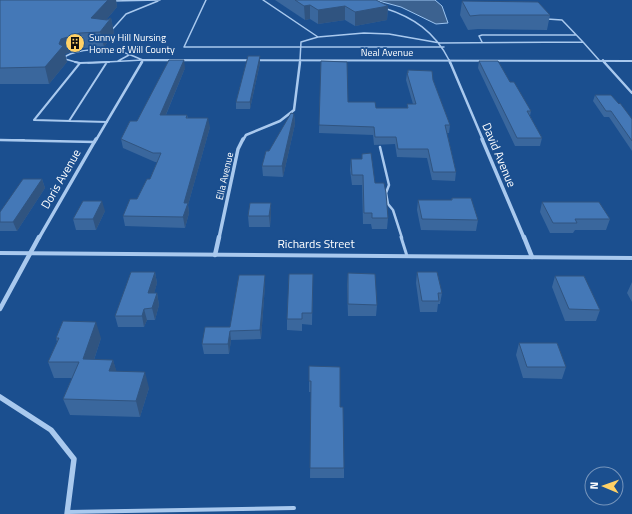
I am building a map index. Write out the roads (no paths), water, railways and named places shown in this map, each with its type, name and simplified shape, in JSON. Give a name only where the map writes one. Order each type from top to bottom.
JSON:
[{"type":"street","name":"Neal Avenue","points":[[143,60],[632,60]]},
{"type":"street","name":"Doris Avenue","points":[[0,309],[30,253],[143,60]]},
{"type":"street","name":"Ella Avenue","points":[[214,255],[238,149],[246,135],[280,122],[294,110],[300,60]]},
{"type":"street","name":"David Avenue","points":[[449,60],[532,257]]},
{"type":"street","points":[[601,60],[632,92]]},
{"type":"street","name":"Richards Street","points":[[0,252],[632,258]]},
{"type":"street","points":[[0,397],[51,430],[74,459],[68,513]]},
{"type":"lane","points":[[106,1],[160,0]]},
{"type":"lane","points":[[110,32],[126,14],[160,0]]},
{"type":"lane","points":[[206,0],[184,47],[444,48]]},
{"type":"lane","points":[[263,0],[318,37]]},
{"type":"lane","points":[[381,7],[409,17],[426,28],[444,48],[449,60]]},
{"type":"lane","points":[[546,19],[562,20],[601,60]]},
{"type":"lane","points":[[300,60],[301,42],[318,37],[352,33],[376,33],[440,43],[583,42]]},
{"type":"lane","points":[[482,42],[479,38],[479,36],[482,35],[576,35]]},
{"type":"lane","points":[[86,50],[118,51],[143,60],[80,63],[65,59],[66,56],[71,53],[86,50]]},
{"type":"lane","points":[[116,61],[129,55]]},
{"type":"lane","points":[[69,121],[107,62]]},
{"type":"lane","points":[[80,63],[34,120],[107,122]]},
{"type":"lane","points":[[0,140],[95,142]]},
{"type":"lane","points":[[380,147],[389,186],[386,193],[388,204],[393,210],[407,256]]},
{"type":"lane","points":[[68,513],[294,508]]},
{"type":"water","points":[[375,0],[435,0],[442,6],[448,23],[436,24],[401,7]]},
{"type":"place","name":"Sunny Hill Nursing Home of Will County","points":[[75,43]]}]
